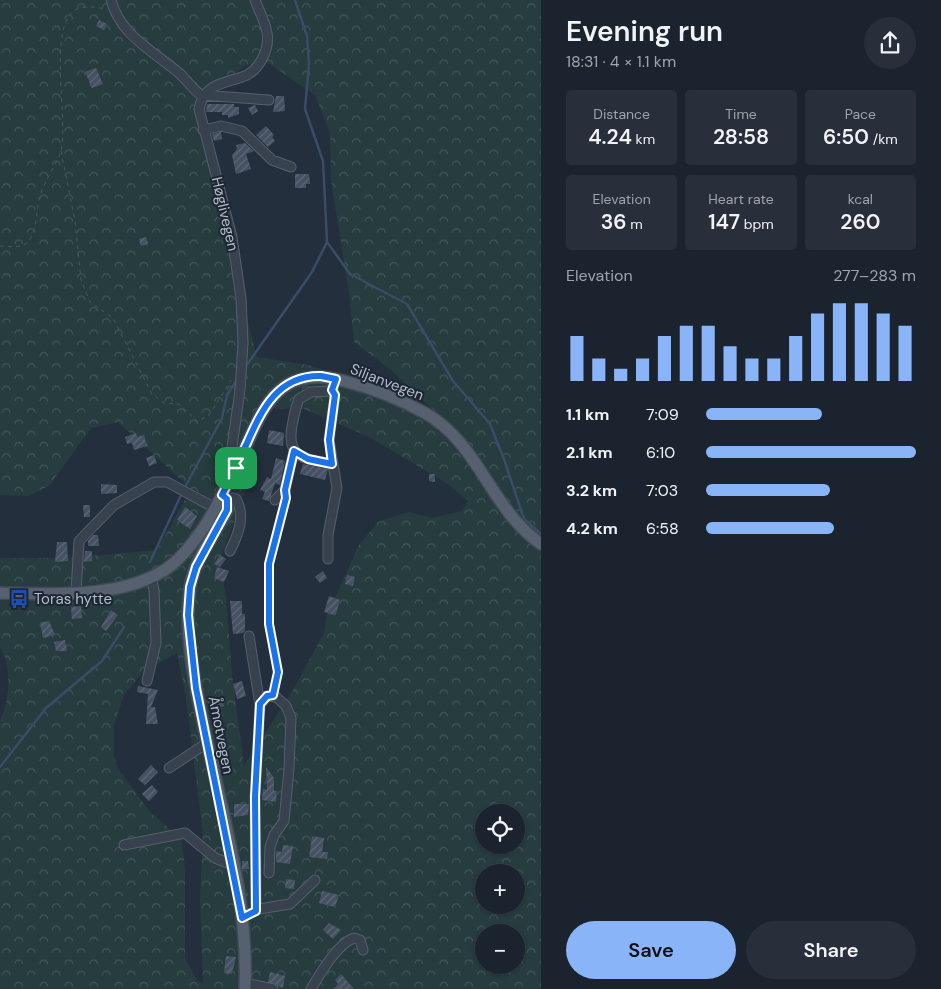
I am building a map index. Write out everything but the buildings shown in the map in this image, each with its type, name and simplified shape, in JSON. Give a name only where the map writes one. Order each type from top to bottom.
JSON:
[{"type":"main road","name":"Siljanvegen","points":[[0,593],[76,592],[123,587],[151,578],[169,567],[185,552],[215,508],[225,498],[258,418],[278,390],[289,382],[305,377],[334,384],[363,386],[402,401],[447,427],[470,454],[507,511],[525,532],[541,544]]},
{"type":"main road","name":"Åmotvegen","points":[[225,498],[227,510],[196,567],[189,595],[189,621],[192,661],[242,918],[245,986]]},
{"type":"street","points":[[110,0],[118,20],[135,38],[180,73],[194,90],[203,96],[269,100]]},
{"type":"street","points":[[203,96],[216,84],[249,74],[260,62],[266,48],[268,34],[255,0]]},
{"type":"street","name":"Høglivegen","points":[[203,96],[199,109],[203,130],[226,214],[237,266],[242,328],[240,393],[231,454],[236,468]]},
{"type":"street","points":[[203,130],[220,126],[242,131],[272,160],[291,168]]},
{"type":"street","points":[[275,500],[285,490],[294,451],[289,439],[299,399],[310,392],[334,384],[335,395],[329,440],[337,488],[328,535],[328,559]]},
{"type":"street","points":[[294,451],[308,459],[332,464]]},
{"type":"street","points":[[76,592],[79,540],[114,505],[147,485],[159,481],[167,482],[215,508]]},
{"type":"street","points":[[225,498],[236,500],[240,514],[238,534],[230,551]]},
{"type":"street","points":[[147,681],[156,643],[154,590],[151,578]]},
{"type":"street","points":[[249,636],[260,704],[255,797],[256,911]]},
{"type":"street","points":[[260,704],[267,696],[273,695],[288,709],[291,725],[284,821],[274,835],[270,848],[269,873]]},
{"type":"street","points":[[169,768],[207,743]]},
{"type":"street","points":[[124,844],[185,833],[215,858],[233,865]]},
{"type":"street","points":[[242,918],[256,911],[290,904],[315,880]]},
{"type":"street","points":[[311,989],[325,966],[348,941],[354,938],[360,940],[363,950]]},
{"type":"street","points":[[245,986],[273,989]]},
{"type":"path","points":[[113,10],[82,7],[74,11],[68,19],[59,73],[61,150],[75,221],[81,280],[90,302],[113,318],[152,394],[164,403],[179,404],[198,422],[210,414],[232,379]]},
{"type":"path","points":[[0,246],[22,246],[28,242],[32,234],[45,181],[61,150]]},
{"type":"path","points":[[273,695],[278,672],[269,624],[269,564],[286,498],[285,490]]},
{"type":"green space","points":[[0,0],[541,0],[541,989],[0,989],[0,720],[8,694],[8,673],[0,647],[0,558],[68,558],[157,550],[191,489],[118,422],[91,428],[50,485],[29,496],[0,495]],"holes":[[[268,63],[315,95],[330,133],[331,180],[349,293],[354,342],[390,369],[446,422],[352,378],[308,365],[257,357],[231,257],[231,243],[205,113],[211,90],[247,65]],[[259,408],[304,409],[369,437],[448,484],[468,501],[462,511],[432,518],[408,512],[378,522],[359,545],[326,618],[324,633],[293,690],[244,766],[232,674],[226,597],[220,560],[253,469]],[[177,653],[186,698],[203,834],[200,899],[203,984],[197,980],[185,958],[185,871],[182,840],[150,812],[118,768],[114,756],[114,725],[124,695],[143,672]]]},
{"type":"waterway","points":[[295,0],[307,36],[309,64],[305,109],[323,161],[327,242]]},
{"type":"waterway","points":[[244,369],[312,272],[327,242],[350,274],[407,304],[453,381],[490,424],[524,519],[541,534]]},
{"type":"waterway","points":[[184,489],[222,418],[227,395],[237,380]]},
{"type":"waterway","points":[[150,562],[182,493]]},
{"type":"waterway","points":[[0,767],[46,708],[102,661],[124,627]]},
{"type":"place","name":"Toras hytte","points":[[19,599]]},
{"type":"route","points":[[321,376],[336,379],[332,390],[335,395],[329,440],[332,464],[308,459],[294,451],[285,490],[286,498],[269,564],[267,590],[269,624],[278,672],[273,695],[267,696],[260,704],[255,797],[256,911],[242,918],[238,890],[196,688],[188,615],[190,587],[196,567],[227,510],[227,499],[222,495],[236,468],[258,418],[268,401],[278,390],[289,382],[305,377],[321,376]]}]
